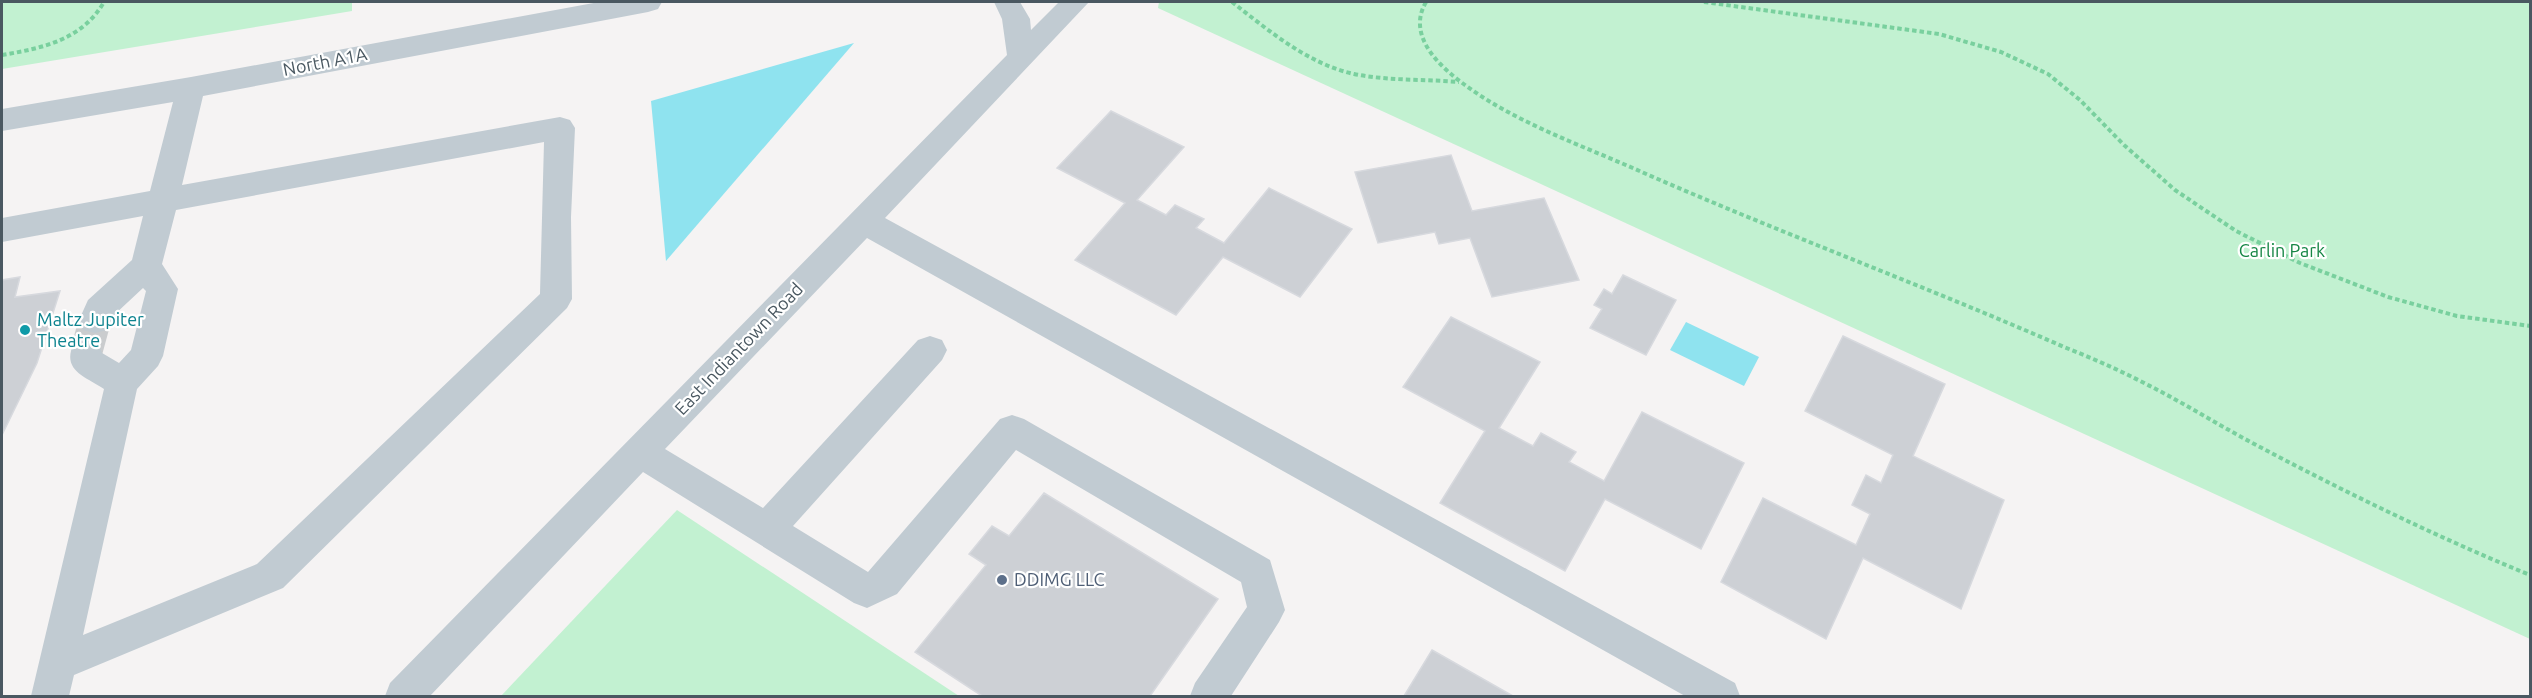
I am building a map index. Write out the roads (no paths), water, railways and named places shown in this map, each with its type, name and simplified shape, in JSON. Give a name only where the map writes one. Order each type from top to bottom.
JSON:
[{"type":"street","name":"North A1A","points":[[2,120],[191,88],[648,2]]},
{"type":"street","points":[[1007,2],[1016,19],[1021,57]]},
{"type":"street","name":"East Indiantown Road","points":[[404,696],[1075,2]]},
{"type":"street","points":[[95,320],[99,309],[146,266],[191,88]]},
{"type":"street","points":[[2,230],[560,128],[556,217],[556,299],[270,576],[53,680]]},
{"type":"street","points":[[862,221],[1721,696]]},
{"type":"street","points":[[53,680],[122,383],[146,356],[162,289],[146,266]]},
{"type":"street","points":[[766,530],[930,350]]},
{"type":"street","points":[[86,353],[85,359],[122,383]]},
{"type":"street","points":[[640,452],[867,591],[884,582],[1012,430],[1257,572],[1266,610],[1209,696]]},
{"type":"water","points":[[854,43],[666,261],[651,101]]},
{"type":"water","points":[[1686,322],[1759,357],[1744,386],[1670,350]]},
{"type":"tunnel","points":[[86,353],[95,320]]},
{"type":"place","name":"Maltz Jupiter Theatre","points":[[25,330]]},
{"type":"place","name":"DDIMG LLC","points":[[1002,580]]},
{"type":"park label","name":"Carlin Park","points":[[2282,251]]}]
